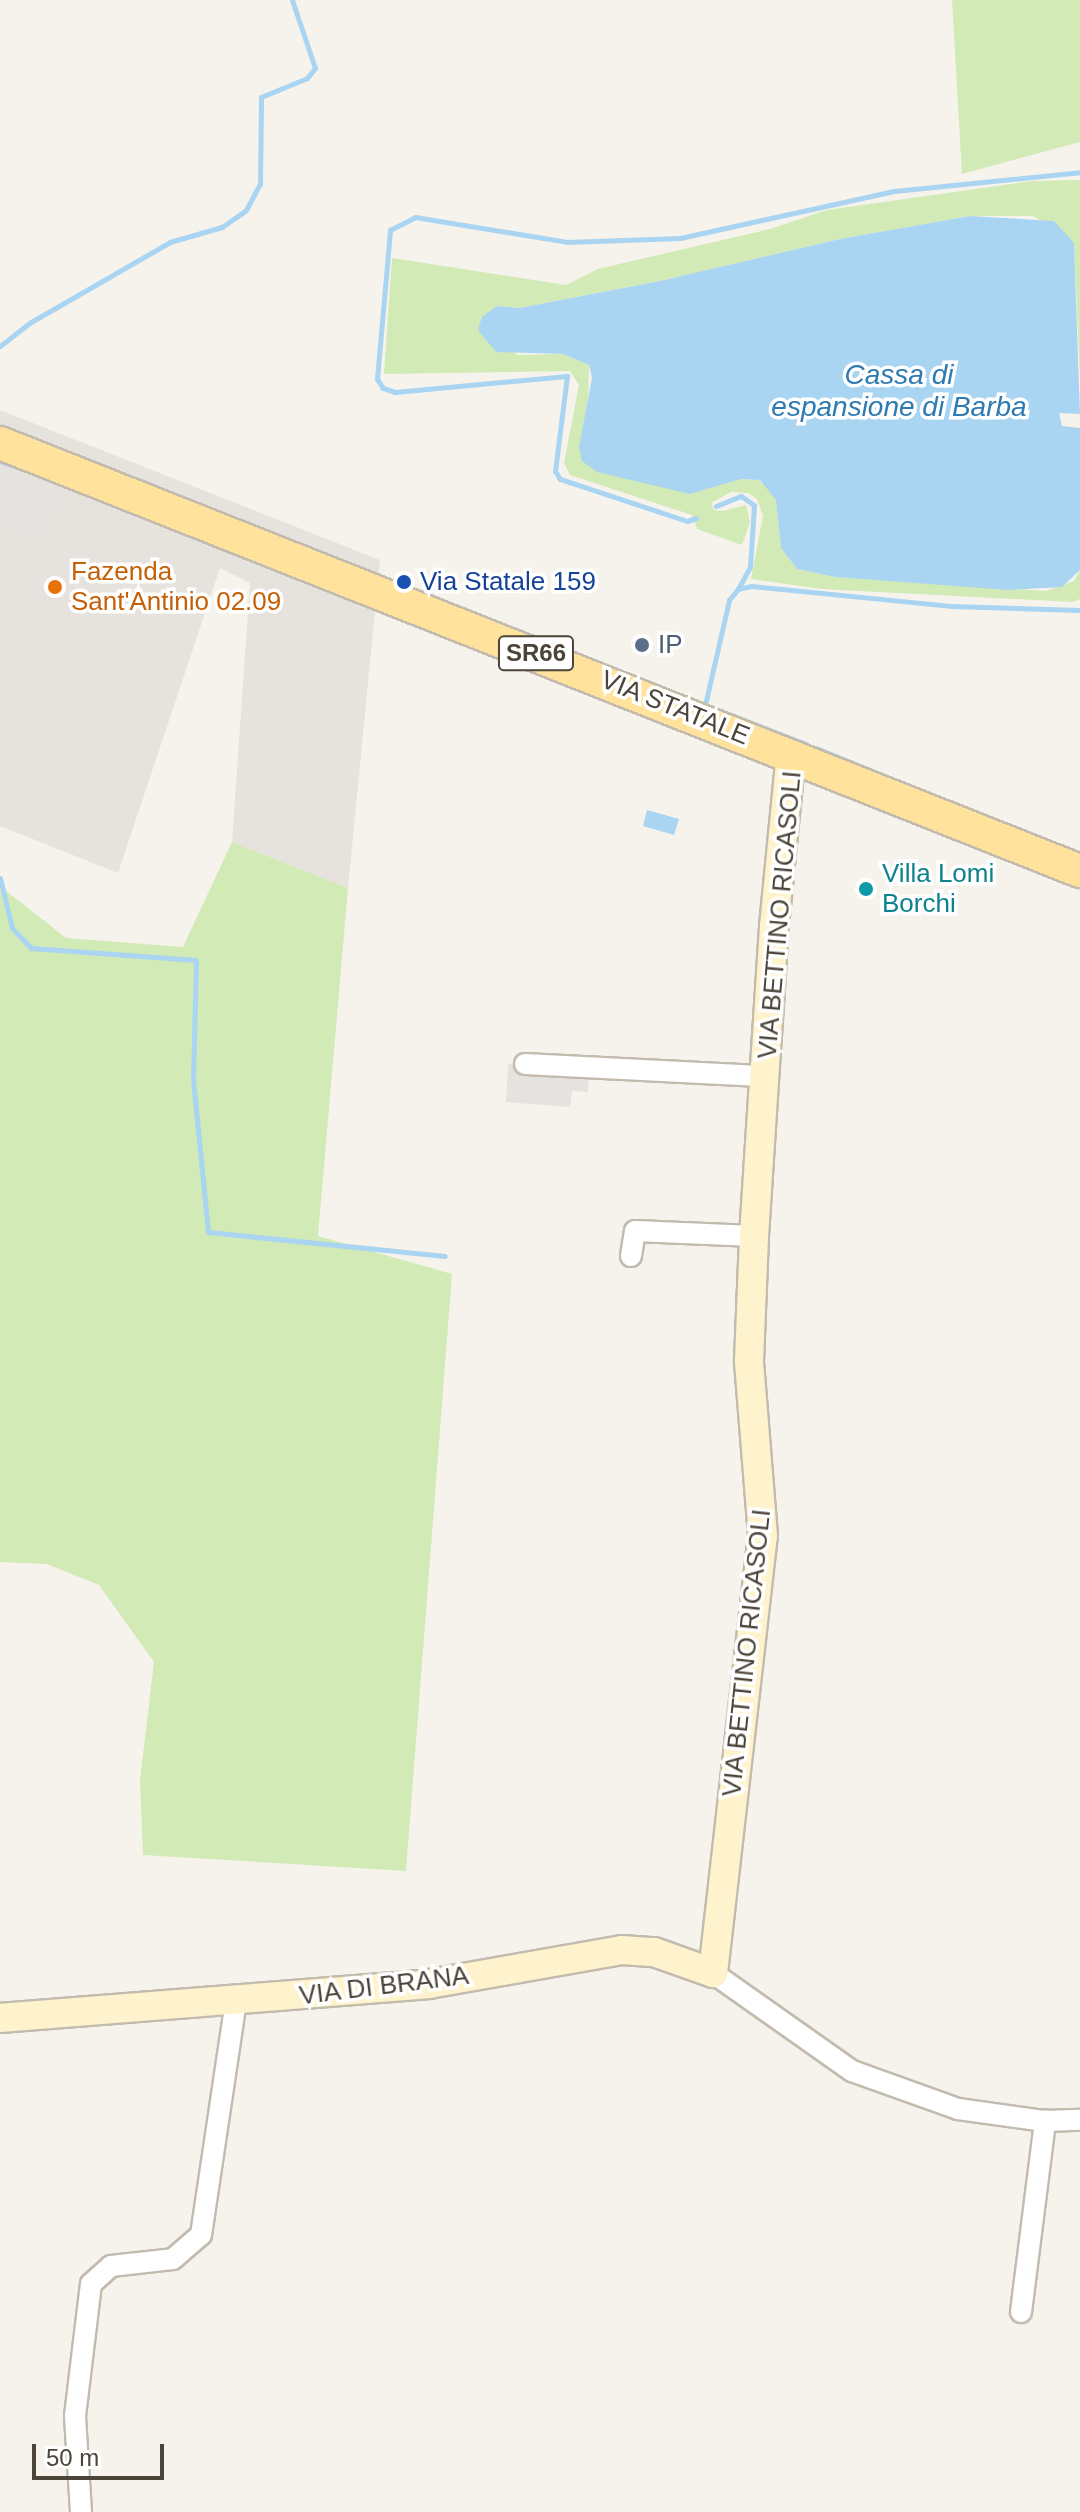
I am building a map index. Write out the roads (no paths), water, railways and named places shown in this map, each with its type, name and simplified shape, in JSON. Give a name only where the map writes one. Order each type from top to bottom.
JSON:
[{"type":"main road","name":"VIA STATALE","points":[[0,443],[1080,871]]},
{"type":"street","name":"VIA BETTINO RICASOLI","points":[[713,1973],[763,1536],[749,1361],[754,1236],[774,926],[790,764],[796,756]]},
{"type":"street","name":"VIA BETTINO RICASOLI","points":[[525,1064],[765,1076]]},
{"type":"street","points":[[631,1256],[635,1231],[754,1236]]},
{"type":"street","name":"VIA DI BRANA","points":[[0,2018],[236,2002],[429,1984],[622,1950],[654,1952],[713,1973],[852,2071],[958,2109],[1045,2121],[1080,2120]]},
{"type":"street","points":[[81,2512],[75,2416],[91,2284],[111,2266],[173,2259],[201,2235],[236,2002]]},
{"type":"street","points":[[1021,2312],[1045,2121]]},
{"type":"water","name":"Cassa di espansione di Barba","points":[[970,216],[1054,221],[1074,243],[1080,414],[1059,413],[1062,426],[1080,428],[1080,570],[1062,587],[1009,590],[835,577],[797,569],[781,548],[776,500],[760,480],[741,479],[690,494],[597,472],[582,461],[579,447],[592,378],[589,365],[563,354],[496,352],[478,330],[482,317],[497,306],[519,308],[660,281],[840,239]]},
{"type":"water","points":[[647,810],[679,819],[674,835],[643,826]]},
{"type":"waterway","points":[[0,346],[31,322],[170,242],[222,227],[246,210],[260,184],[261,97],[307,78],[315,68],[292,0]]},
{"type":"waterway","points":[[696,518],[687,521],[560,479],[555,471],[567,376],[395,392],[383,388],[377,379],[390,230],[415,217],[567,242],[680,238],[894,191],[1080,172]]},
{"type":"waterway","points":[[79,459],[154,486]]},
{"type":"waterway","points":[[0,461],[57,480]]},
{"type":"waterway","points":[[174,495],[185,499]]},
{"type":"waterway","points":[[716,506],[741,496],[754,505],[750,567],[738,589]]},
{"type":"waterway","points":[[806,744],[705,705],[729,600],[738,589],[751,586],[950,606],[1080,610]]},
{"type":"waterway","points":[[592,660],[633,677]]},
{"type":"waterway","points":[[816,748],[894,780]]},
{"type":"waterway","points":[[0,878],[12,928],[31,948],[196,960],[193,1079],[208,1232],[445,1256]]},
{"type":"place","name":"Via Statale 159","points":[[404,582]]},
{"type":"place","name":"Fazenda Sant'Antinio 02.09","points":[[55,587]]},
{"type":"place","name":"IP","points":[[642,645]]},
{"type":"place","name":"Villa Lomi Borchi","points":[[866,889]]}]
